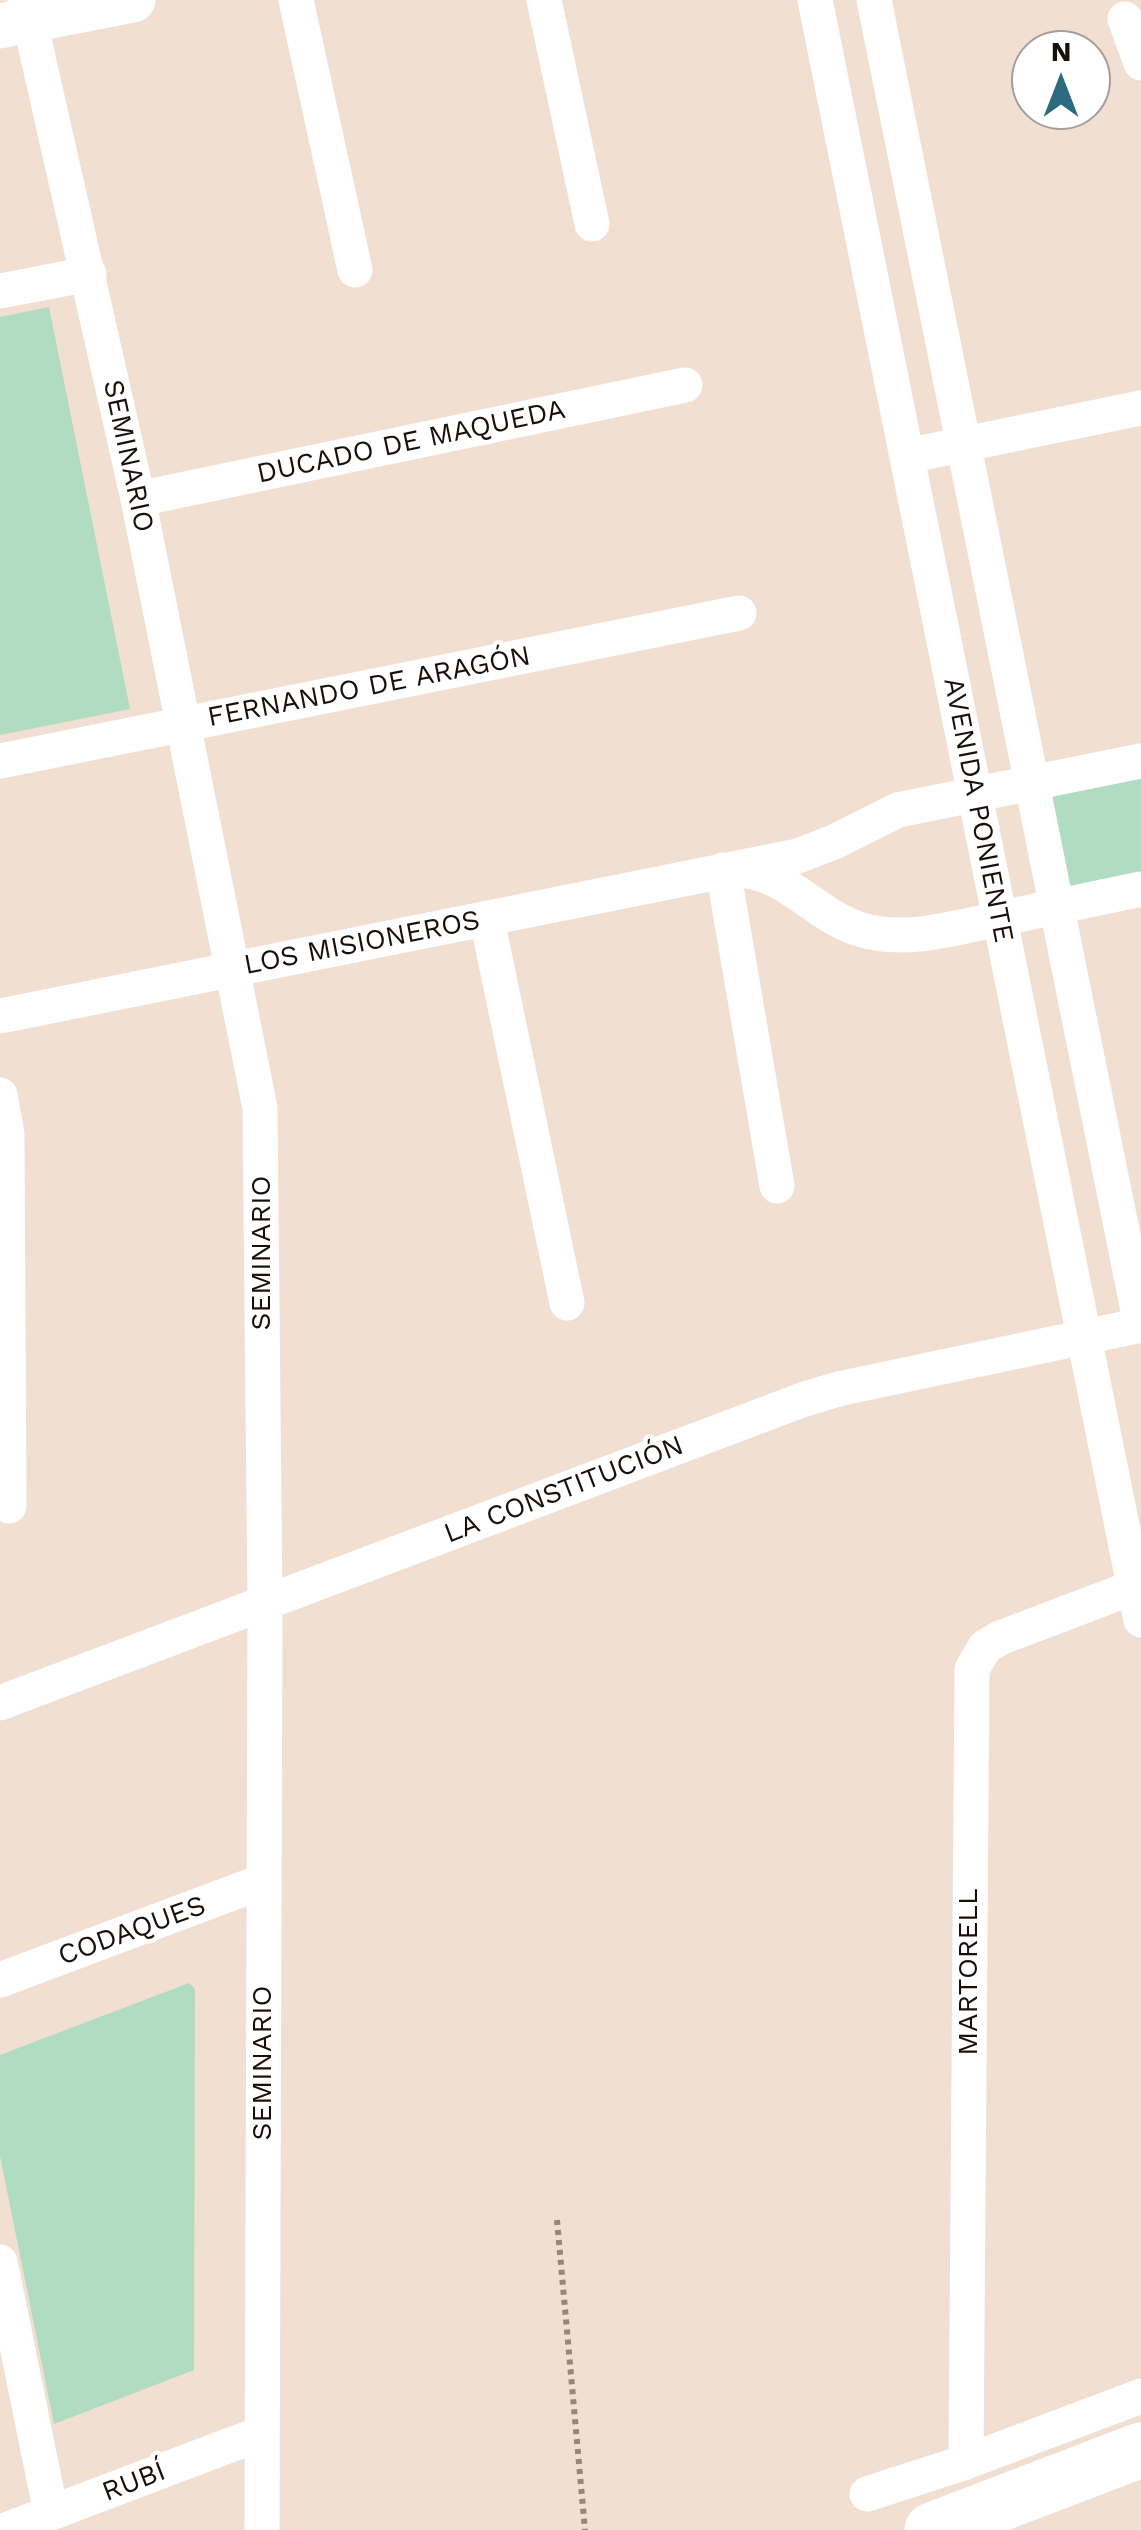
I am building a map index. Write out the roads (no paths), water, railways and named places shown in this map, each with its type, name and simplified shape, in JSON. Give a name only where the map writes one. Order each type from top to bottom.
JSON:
[{"type":"main road","points":[[932,2530],[1141,2450]]},
{"type":"street","points":[[18,16],[133,0]]},
{"type":"street","points":[[296,0],[355,270]]},
{"type":"street","points":[[544,0],[592,224]]},
{"type":"street","name":"AVENIDA PONIENTE","points":[[814,0],[1138,1603]]},
{"type":"street","name":"AVENIDA PONIENTE","points":[[874,0],[1141,1325]]},
{"type":"street","name":"SEMINARIO","points":[[18,16],[90,274],[260,1108],[264,1604],[262,2530]]},
{"type":"street","points":[[1125,19],[1141,64]]},
{"type":"street","points":[[0,291],[90,274]]},
{"type":"street","name":"DUCADO DE MAQUEDA","points":[[138,499],[685,386]]},
{"type":"street","points":[[907,456],[1141,408]]},
{"type":"street","name":"FERNANDO DE ARAGÓN","points":[[0,761],[739,613]]},
{"type":"street","name":"LOS MISIONEROS","points":[[0,1016],[808,853],[898,810],[1141,761]]},
{"type":"street","points":[[723,870],[777,1186]]},
{"type":"street","name":"LOS MISIONEROS","points":[[723,870],[770,876],[845,924],[909,935],[1141,889]]},
{"type":"street","points":[[487,920],[566,1303]]},
{"type":"street","points":[[0,1095],[8,1134],[10,1506]]},
{"type":"street","name":"LA CONSTITUCIÓN","points":[[0,1703],[802,1400],[1141,1325]]},
{"type":"street","name":"MARTORELL","points":[[966,2462],[972,1669],[985,1647],[1000,1638],[1138,1603]]},
{"type":"street","name":"CODAQUES","points":[[0,1980],[264,1882]]},
{"type":"street","points":[[0,2262],[51,2514]]},
{"type":"street","points":[[867,2494],[966,2462],[1141,2396]]},
{"type":"street","name":"RUBÍ","points":[[6,2530],[262,2433]]}]
